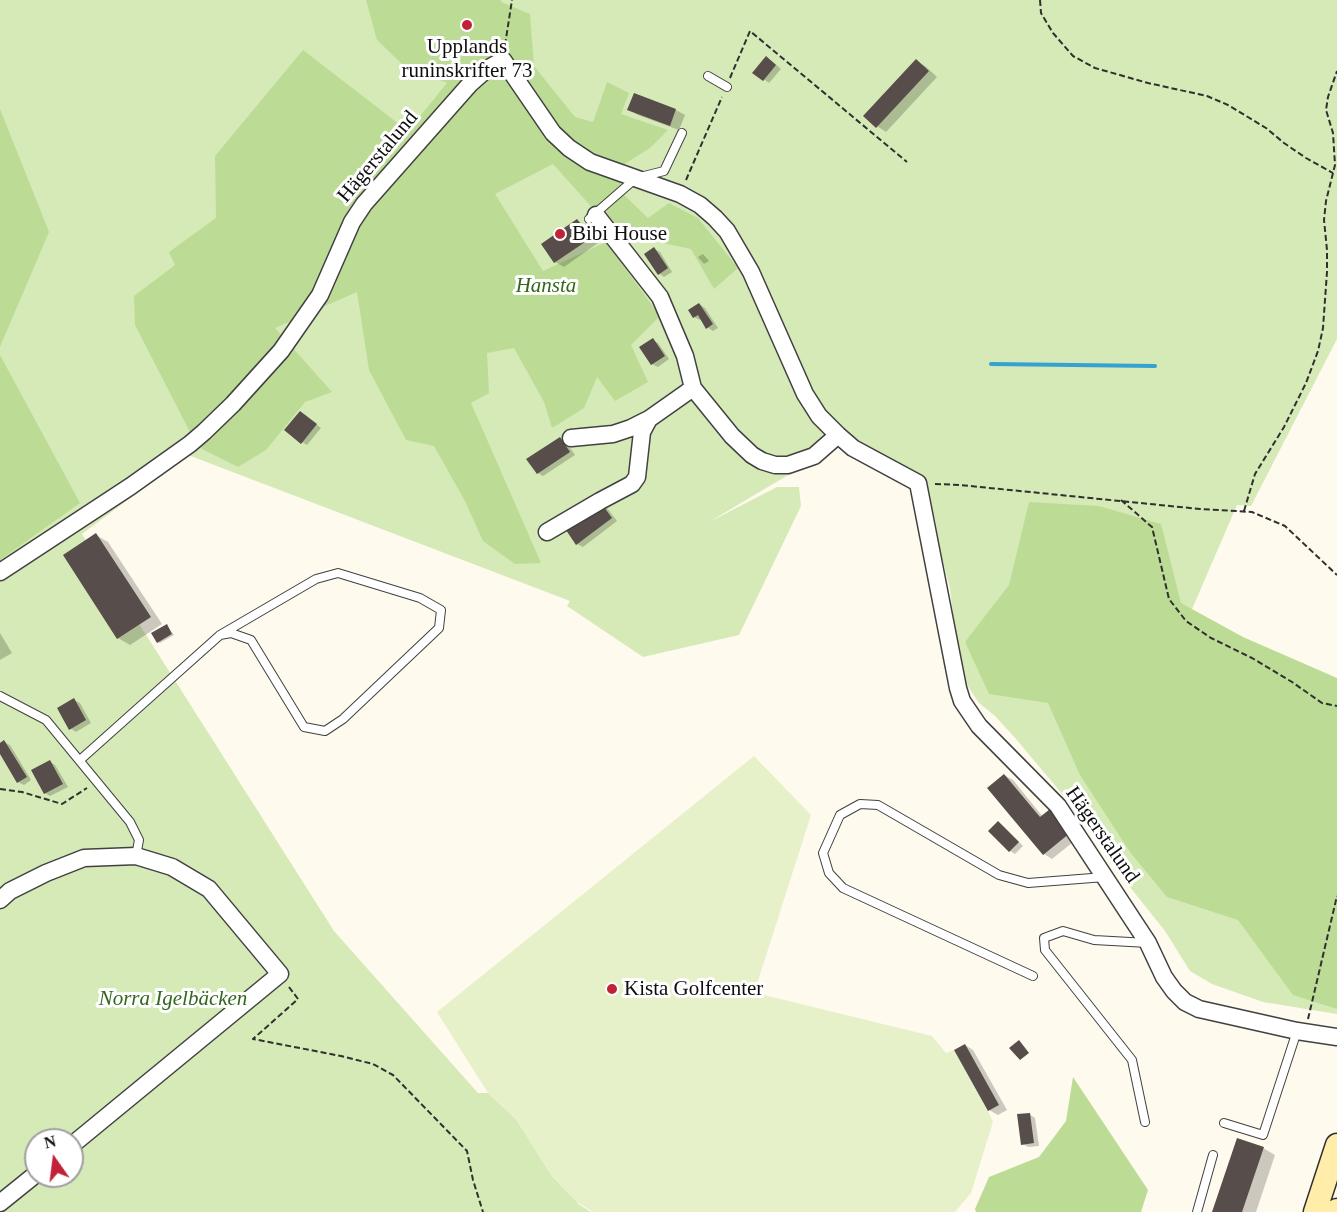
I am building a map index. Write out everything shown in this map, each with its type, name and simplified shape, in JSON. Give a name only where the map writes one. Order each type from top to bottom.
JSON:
[{"type":"main road","points":[[1315,1212],[1337,1145]]},
{"type":"street","points":[[503,60],[553,133],[569,148],[590,162],[680,194],[700,205],[727,231],[751,272],[806,394],[819,416],[854,448],[918,483]]},
{"type":"street","name":"Hägerstalund","points":[[0,572],[131,486],[190,444],[233,404],[281,351],[320,295],[352,222],[364,204],[470,84],[487,69],[503,60]]},
{"type":"street","points":[[593,217],[660,297],[684,356],[693,388],[732,436],[752,455],[775,465],[788,465],[814,456],[838,435]]},
{"type":"street","points":[[571,438],[613,434],[631,428],[649,419],[693,388]]},
{"type":"street","points":[[547,532],[632,484],[637,477],[642,432],[649,419]]},
{"type":"street","name":"Hägerstalund","points":[[918,483],[962,701],[979,726],[1058,806],[1148,943],[1164,977],[1174,991],[1185,1002],[1199,1010],[1337,1037]]},
{"type":"street","points":[[0,900],[10,891],[84,858],[136,856],[172,867],[209,890],[280,974],[84,1135]]},
{"type":"street","points":[[0,1203],[24,1184]]},
{"type":"lane","points":[[708,76],[727,87]]},
{"type":"lane","points":[[593,217],[636,178],[664,171],[682,133]]},
{"type":"lane","points":[[80,760],[220,634],[316,579],[338,573],[420,598],[441,610],[439,628],[343,719],[325,731],[304,727],[251,640],[231,633],[220,634]]},
{"type":"lane","points":[[0,696],[46,720],[130,822],[139,840],[136,856]]},
{"type":"lane","points":[[1033,976],[843,888],[829,873],[823,853],[840,815],[860,804],[878,805],[999,875],[1028,883],[1105,877]]},
{"type":"lane","points":[[1145,1122],[1132,1060],[1045,950],[1044,938],[1063,931],[1094,940],[1148,943]]},
{"type":"lane","points":[[1224,1123],[1263,1135],[1301,1031]]},
{"type":"lane","points":[[1197,1212],[1213,1155]]},
{"type":"path","points":[[503,60],[512,0]]},
{"type":"path","points":[[1040,0],[1041,13],[1053,33],[1073,56],[1095,68],[1207,96],[1228,105],[1266,128],[1306,158],[1333,173]]},
{"type":"path","points":[[680,194],[750,31],[907,162]]},
{"type":"path","points":[[1244,511],[1255,474],[1284,427],[1306,383],[1318,351],[1323,328],[1327,250],[1323,220],[1335,165],[1334,133],[1326,110],[1337,71]]},
{"type":"path","points":[[918,483],[960,484],[1200,509],[1252,512],[1285,526],[1337,575]]},
{"type":"path","points":[[1121,500],[1152,527],[1169,599],[1186,621],[1211,638],[1252,658],[1292,682],[1322,703],[1337,706]]},
{"type":"path","points":[[0,789],[22,792],[62,804],[97,781]]},
{"type":"path","points":[[1301,1031],[1337,896]]},
{"type":"path","points":[[280,974],[298,999],[253,1039],[373,1064],[393,1075],[467,1151],[483,1212]]},
{"type":"green space","name":"Hansta","points":[[0,0],[1337,0],[1337,339],[1251,506],[1237,505],[1183,630],[1337,704],[1337,1014],[1263,1002],[1212,984],[1190,971],[1165,931],[1130,887],[1079,814],[1016,739],[995,716],[979,703],[967,685],[956,642],[950,588],[926,488],[861,461],[837,446],[709,522],[777,487],[799,487],[801,506],[739,635],[643,657],[567,606],[570,601],[188,455],[82,534],[334,931],[478,1093],[488,1093],[516,1119],[552,1176],[578,1204],[591,1212],[0,1212]]},
{"type":"green space","points":[[366,0],[501,0],[501,2],[530,14],[534,66],[575,117],[593,122],[607,82],[629,93],[621,114],[668,130],[650,148],[623,165],[620,191],[648,218],[669,203],[698,218],[738,268],[714,289],[691,249],[615,233],[553,164],[495,194],[543,271],[606,242],[660,316],[631,345],[648,382],[615,401],[597,377],[584,408],[552,428],[544,402],[514,348],[487,353],[489,393],[471,403],[541,563],[515,564],[483,541],[465,501],[434,446],[406,440],[369,370],[357,292],[275,328],[332,392],[305,402],[266,450],[238,467],[202,449],[190,432],[135,325],[134,296],[175,265],[169,252],[216,218],[215,156],[303,50],[408,131],[447,83],[402,64],[377,40]]},
{"type":"green space","points":[[0,109],[49,232],[0,347]]},
{"type":"green space","points":[[0,355],[80,503],[0,560]]},
{"type":"green space","points":[[1029,502],[1099,506],[1161,524],[1181,603],[1243,637],[1337,678],[1337,1009],[1293,995],[1238,920],[1167,897],[1130,852],[1080,775],[1048,703],[989,694],[965,642],[1009,585]]},
{"type":"green space","name":"Kista Golfcenter","points":[[754,756],[811,815],[757,984],[760,994],[932,1036],[946,1053],[954,1050],[993,1122],[971,1193],[955,1212],[593,1212],[578,1203],[552,1176],[516,1119],[488,1093],[437,1012]]},
{"type":"green space","points":[[1073,1077],[1148,1190],[1141,1212],[976,1212],[975,1209],[989,1177],[1039,1157],[1066,1121]]},
{"type":"building","points":[[766,56],[776,65],[763,81],[752,73]]},
{"type":"building","points":[[916,59],[929,71],[876,128],[863,116]]},
{"type":"building","points":[[634,93],[676,109],[670,126],[627,110]]},
{"type":"building","points":[[577,219],[591,238],[554,263],[541,244]]},
{"type":"building","points":[[654,247],[668,268],[658,275],[644,254]]},
{"type":"building","points":[[699,303],[713,324],[706,329],[698,315],[693,318],[688,310]]},
{"type":"building","points":[[653,338],[665,356],[651,365],[639,347]]},
{"type":"building","points":[[300,411],[317,424],[301,444],[284,430]]},
{"type":"building","points":[[560,437],[570,452],[537,474],[526,459]]},
{"type":"building","points":[[601,503],[612,518],[576,545],[566,530]]},
{"type":"building","points":[[96,533],[151,617],[117,639],[63,555]]},
{"type":"building","points":[[167,624],[172,634],[157,643],[151,633]]},
{"type":"building","points":[[74,698],[86,720],[69,730],[57,708]]},
{"type":"building","points":[[4,740],[27,777],[17,783],[0,754],[0,743]]},
{"type":"building","points":[[50,760],[63,784],[44,794],[31,770]]},
{"type":"building","points":[[1004,774],[1040,817],[1050,809],[1070,833],[1043,855],[987,788]]},
{"type":"building","points":[[998,821],[1019,842],[1009,852],[988,831]]},
{"type":"building","points":[[1019,1040],[1029,1053],[1020,1060],[1009,1048]]},
{"type":"building","points":[[965,1044],[999,1105],[988,1111],[954,1050]]},
{"type":"building","points":[[1030,1113],[1034,1143],[1021,1145],[1017,1114]]},
{"type":"building","points":[[1237,1138],[1264,1147],[1242,1212],[1212,1212]]},
{"type":"waterway","points":[[991,364],[1155,366]]},
{"type":"place","name":"Upplands runinskrifter 73","points":[[467,25]]},
{"type":"place","name":"Bibi House","points":[[560,234]]},
{"type":"place","name":"Kista Golfcenter","points":[[612,989]]},
{"type":"park label","name":"Norra Igelbäcken","points":[[173,999]]}]
